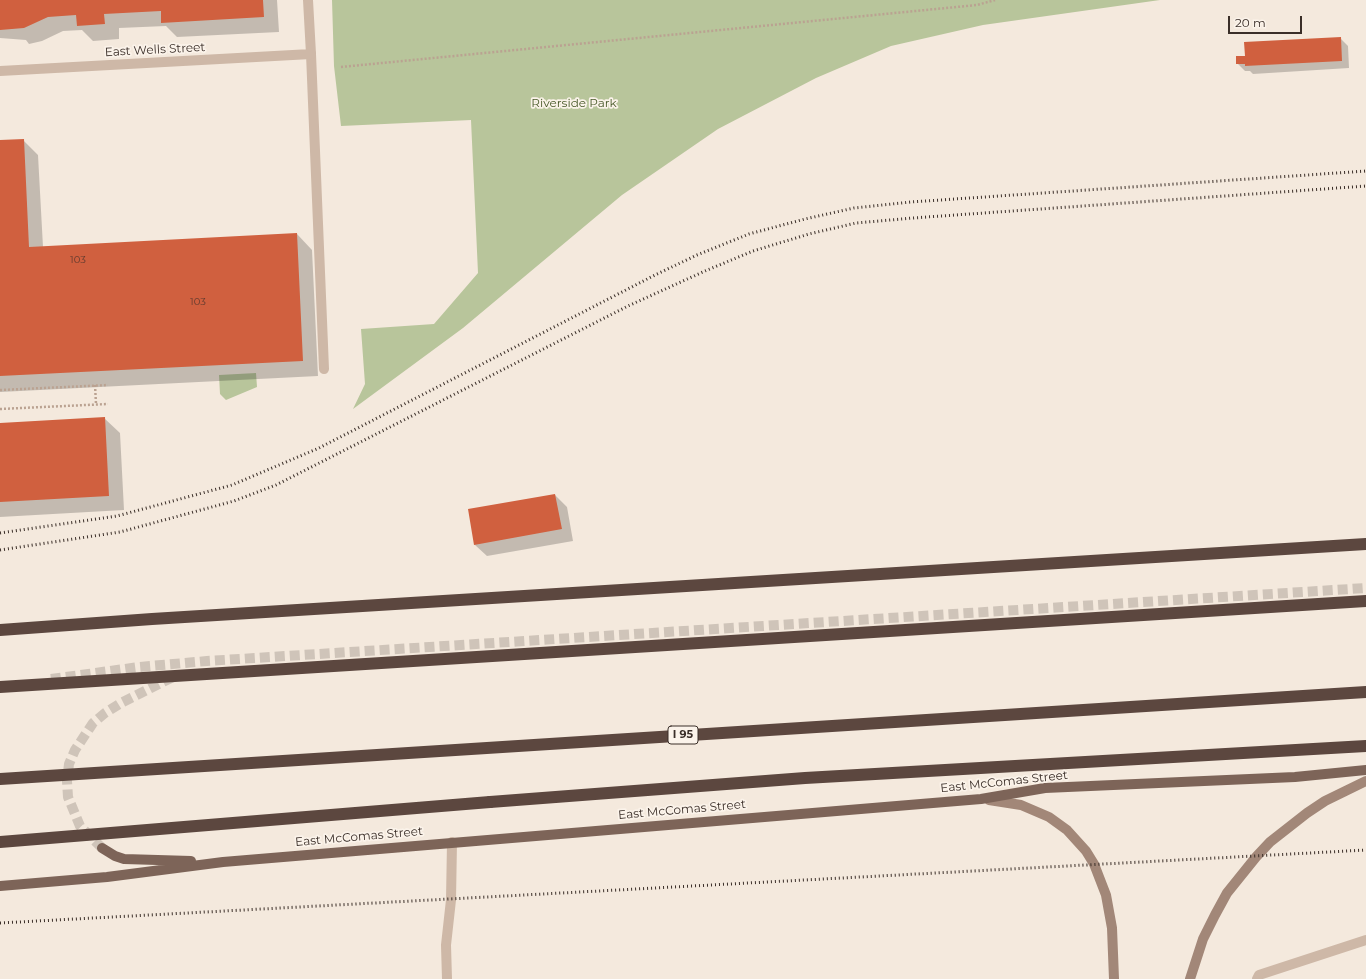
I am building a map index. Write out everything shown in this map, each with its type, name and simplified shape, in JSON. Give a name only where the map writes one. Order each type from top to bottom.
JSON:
[{"type":"highway","points":[[0,630],[152,618],[1366,544]]},
{"type":"highway","points":[[0,687],[1366,601]]},
{"type":"highway","name":"I 95","points":[[0,779],[1366,692]]},
{"type":"highway","points":[[0,842],[805,778],[1366,746]]},
{"type":"main road","name":"East McComas Street","points":[[0,886],[107,878],[223,862],[981,799],[1045,788],[1295,777],[1366,770]]},
{"type":"main road","points":[[102,848],[115,856],[124,859],[223,862]]},
{"type":"street","points":[[308,0],[324,369]]},
{"type":"street","name":"East Wells Street","points":[[0,71],[311,54]]},
{"type":"street","points":[[1190,979],[1203,939],[1215,915],[1227,893],[1256,857],[1270,842],[1307,812],[1325,801],[1366,781]]},
{"type":"street","points":[[981,799],[1001,800],[1037,811],[1058,823],[1077,840],[1094,864],[1106,895],[1112,928],[1114,979]]},
{"type":"street","points":[[447,979],[446,945],[451,900],[452,842]]},
{"type":"street","points":[[1257,979],[1260,975],[1366,940]]},
{"type":"path","points":[[341,67],[977,5],[995,0]]},
{"type":"path","points":[[95,385],[96,404]]},
{"type":"path","points":[[0,390],[108,385]]},
{"type":"path","points":[[0,409],[108,404]]},
{"type":"green space","name":"Riverside Park","points":[[332,0],[1160,0],[983,25],[891,46],[816,78],[718,129],[622,195],[463,328],[353,409],[365,384],[361,329],[434,324],[478,273],[471,120],[341,126],[334,66]]},
{"type":"green space","points":[[256,373],[257,387],[226,400],[220,394],[219,375]]},
{"type":"building","points":[[0,0],[263,0],[264,17],[161,23],[161,11],[104,14],[105,24],[77,26],[76,15],[48,17],[24,28],[0,30]]},
{"type":"building","points":[[1341,37],[1342,61],[1245,66],[1245,64],[1236,64],[1236,56],[1245,56],[1244,42]]},
{"type":"building","points":[[24,139],[29,247],[297,233],[303,361],[0,376],[0,140]]},
{"type":"building","points":[[105,417],[109,496],[0,502],[0,423]]},
{"type":"building","points":[[555,494],[562,529],[474,545],[468,509]]},
{"type":"tunnel","points":[[51,679],[139,667],[207,661],[1366,588]]},
{"type":"tunnel","points":[[102,848],[80,826],[68,797],[67,781],[69,764],[75,750],[93,723],[121,703],[173,677]]},
{"type":"railway","points":[[0,533],[117,516],[232,485],[319,448],[655,275],[697,255],[749,234],[805,219],[854,208],[911,202],[1366,171]]},
{"type":"railway","points":[[0,550],[120,532],[234,501],[276,485],[628,306],[753,251],[809,234],[856,223],[913,218],[1366,186]]},
{"type":"railway","points":[[0,923],[1366,850]]}]
